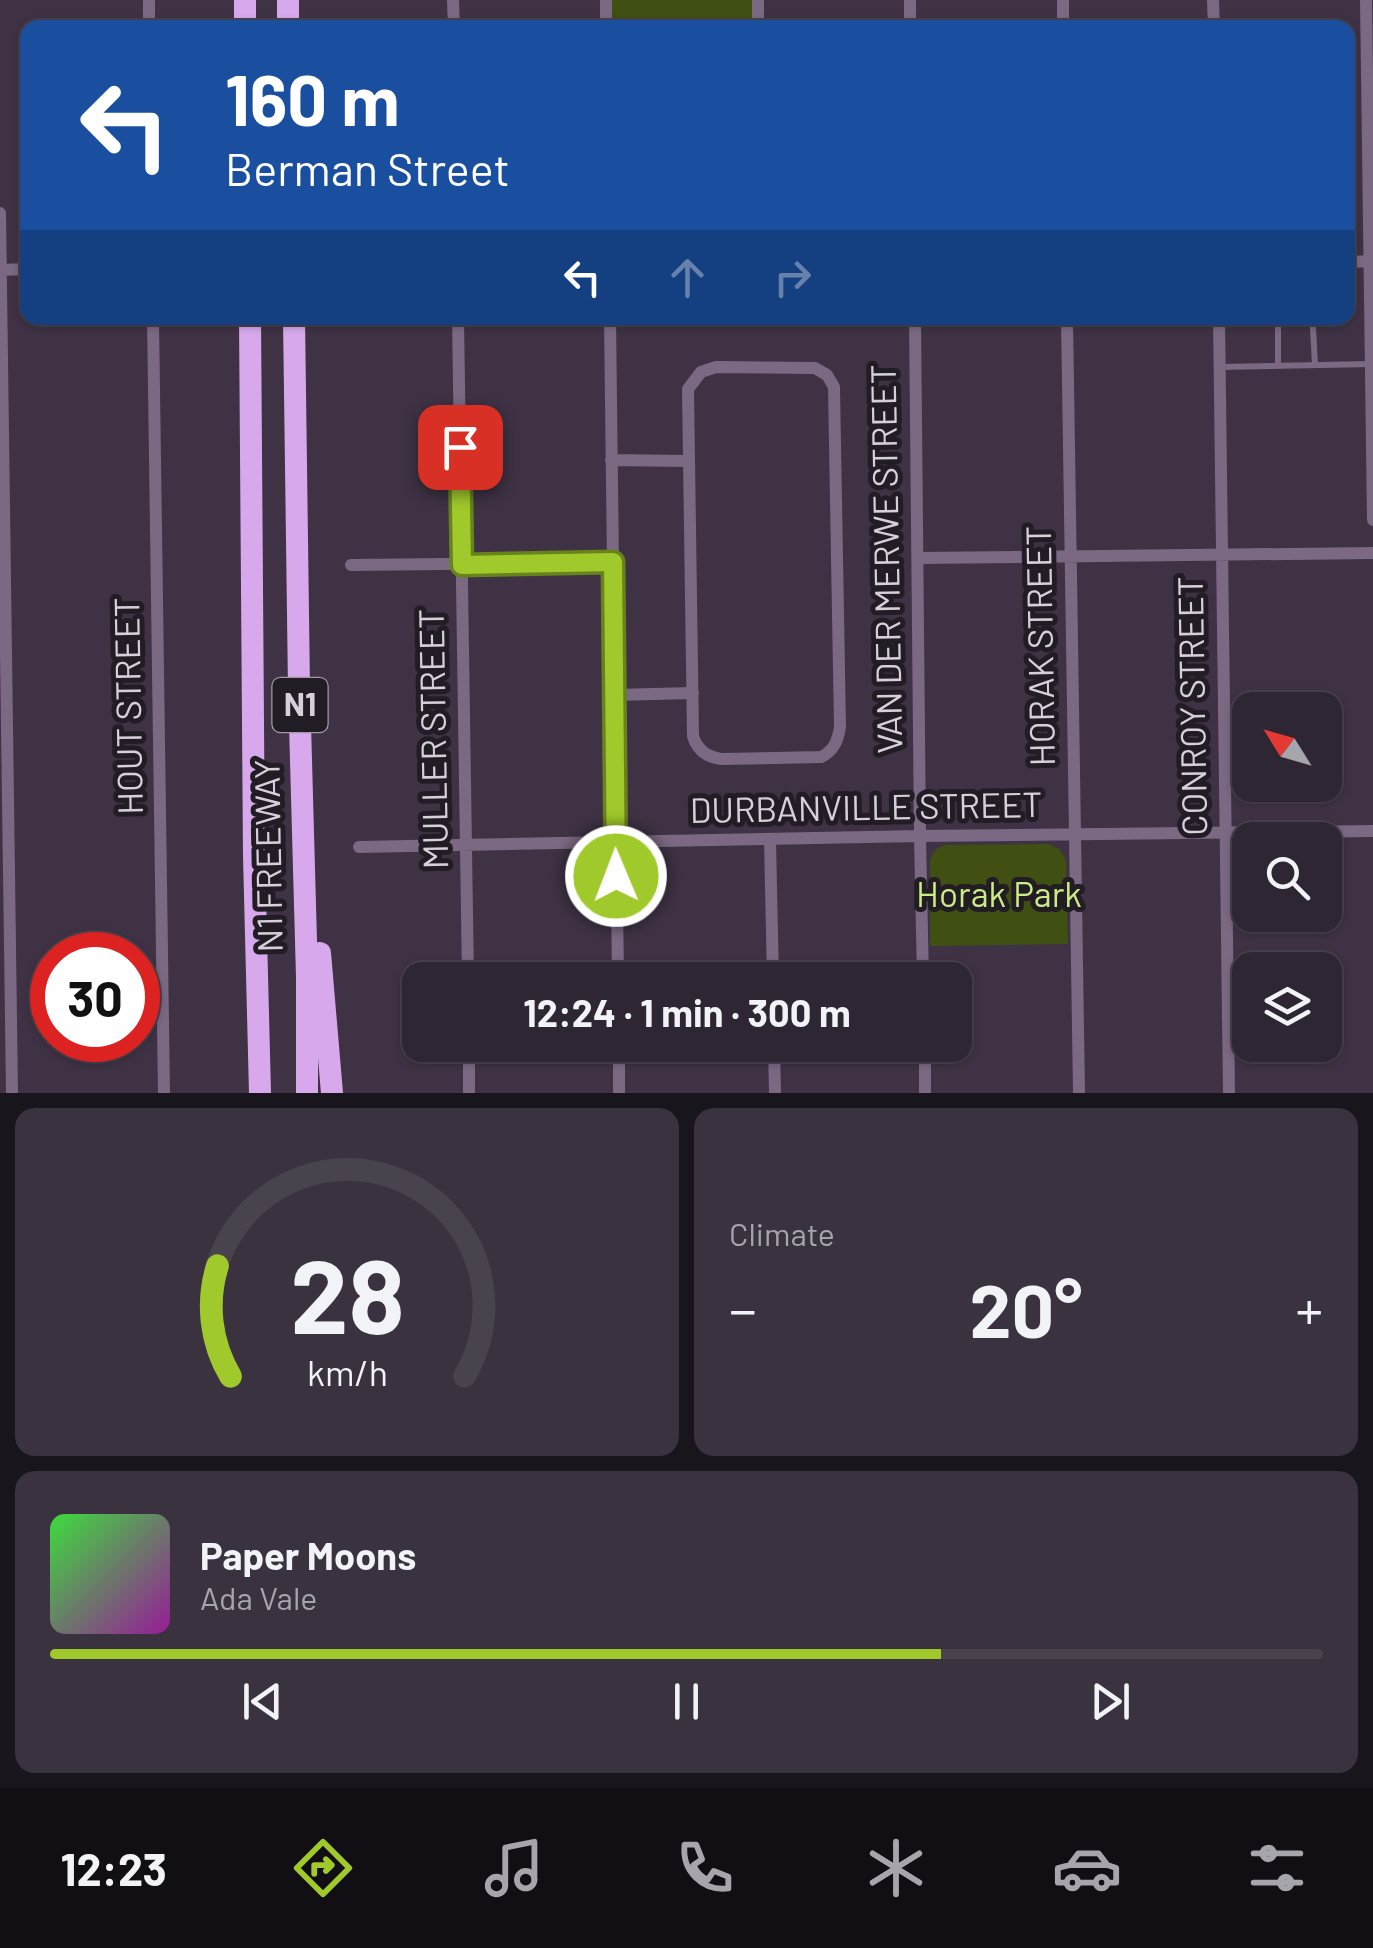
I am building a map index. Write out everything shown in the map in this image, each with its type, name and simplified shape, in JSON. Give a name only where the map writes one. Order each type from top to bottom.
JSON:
[{"type":"highway","name":"N1 FREEWAY","points":[[250,325],[260,1093]]},
{"type":"highway","name":"N1 FREEWAY","points":[[294,325],[307,1093]]},
{"type":"highway","points":[[304,821],[313,872],[332,1093]]},
{"type":"highway","points":[[244,1093],[247,889],[254,856]]},
{"type":"street","points":[[1366,0],[1373,520]]},
{"type":"street","points":[[0,214],[12,1093]]},
{"type":"street","name":"HOUT STREET","points":[[153,325],[164,1093]]},
{"type":"street","name":"MULLER STREET","points":[[458,325],[468,962]]},
{"type":"street","points":[[610,325],[618,962]]},
{"type":"street","name":"VAN DER MERWE STREET","points":[[915,325],[924,962]]},
{"type":"street","name":"HORAK STREET","points":[[1067,325],[1079,1093]]},
{"type":"street","name":"CONROY STREET","points":[[1218,325],[1228,1093]]},
{"type":"street","points":[[716,368],[815,368],[831,380],[840,727],[836,743],[826,754],[808,758],[713,758],[701,751],[694,740],[688,461],[688,390],[701,372],[716,368]]},
{"type":"street","points":[[611,460],[688,461]]},
{"type":"street","points":[[918,558],[1373,552]]},
{"type":"street","points":[[351,565],[613,562]]},
{"type":"street","points":[[615,694],[692,694]]},
{"type":"street","name":"DURBANVILLE STREET","points":[[359,847],[1373,832]]},
{"type":"street","points":[[770,840],[773,962]]},
{"type":"street","points":[[468,1062],[469,1093]]},
{"type":"street","points":[[619,1062],[620,1093]]},
{"type":"street","points":[[775,1062],[776,1093]]},
{"type":"street","points":[[925,1062],[926,1093]]},
{"type":"lane","points":[[1278,325],[1278,366]]},
{"type":"lane","points":[[1313,328],[1314,365]]},
{"type":"lane","points":[[1219,367],[1371,364]]},
{"type":"green space","points":[[611,0],[752,0],[752,20],[612,20]]},
{"type":"green space","name":"Horak Park","points":[[1049,844],[1060,850],[1066,860],[1068,944],[930,946],[930,861],[935,850],[946,845]]},
{"type":"route","points":[[460,447],[462,565],[613,562],[616,876]]}]
